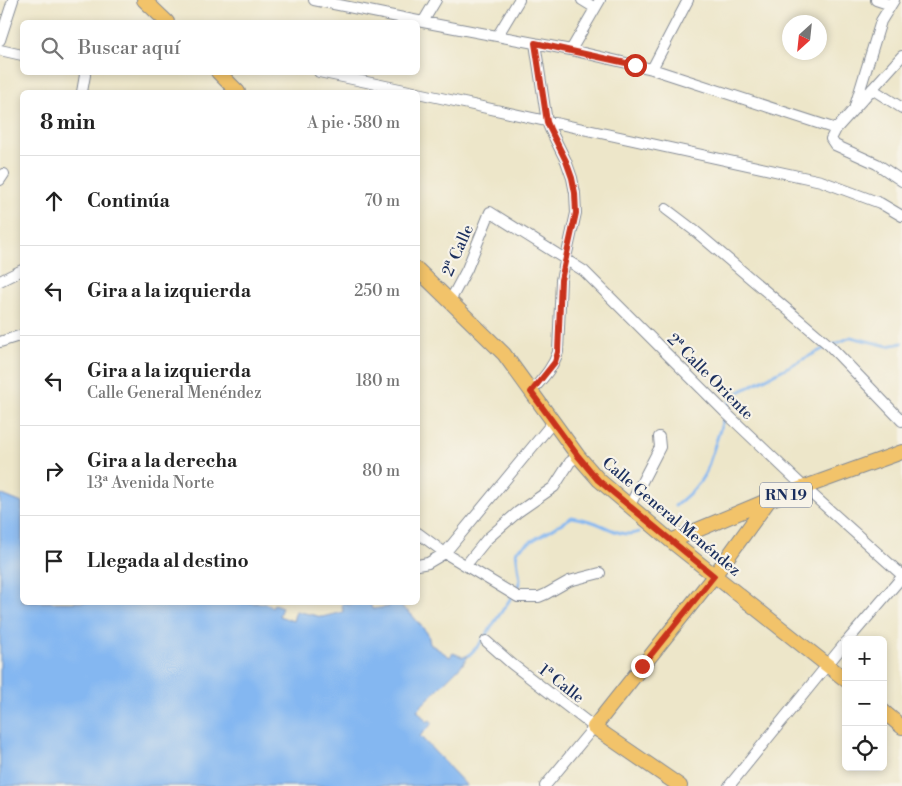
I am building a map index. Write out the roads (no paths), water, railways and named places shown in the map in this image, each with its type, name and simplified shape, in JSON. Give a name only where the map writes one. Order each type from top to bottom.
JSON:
[{"type":"main road","points":[[144,0],[165,20]]},
{"type":"main road","points":[[221,75],[236,90]]},
{"type":"main road","name":"Calle General Menéndez","points":[[420,272],[504,354],[578,456],[598,480],[714,576],[842,677]]},
{"type":"main road","name":"RN 19","points":[[671,541],[769,500],[902,452]]},
{"type":"main road","points":[[680,786],[594,727],[714,576],[769,500]]},
{"type":"main road","points":[[887,714],[902,727]]},
{"type":"street","points":[[0,40],[13,0]]},
{"type":"street","points":[[314,0],[348,3],[415,20]]},
{"type":"street","points":[[423,22],[436,0]]},
{"type":"street","points":[[498,35],[518,0]]},
{"type":"street","points":[[571,50],[598,4],[582,0]]},
{"type":"street","points":[[652,69],[688,0]]},
{"type":"street","points":[[854,110],[881,21],[892,2],[876,0]]},
{"type":"street","points":[[420,21],[571,50],[652,69],[836,128]]},
{"type":"street","points":[[531,392],[555,362],[558,352],[561,280],[576,213],[572,178],[547,122],[535,43]]},
{"type":"street","points":[[0,50],[20,54]]},
{"type":"street","points":[[902,56],[836,128],[831,139],[835,145],[877,164],[902,181]]},
{"type":"street","points":[[82,90],[85,75]]},
{"type":"street","points":[[333,75],[402,90]]},
{"type":"street","points":[[872,89],[902,108]]},
{"type":"street","points":[[420,94],[821,181],[880,203],[902,216]]},
{"type":"street","points":[[666,209],[695,231],[830,346],[902,421]]},
{"type":"street","name":"2ª Calle Oriente","points":[[490,212],[584,271],[804,488],[902,576]]},
{"type":"street","name":"2ª Calle","points":[[450,301],[467,269],[490,212]]},
{"type":"street","points":[[0,281],[20,271]]},
{"type":"street","points":[[0,342],[20,336]]},
{"type":"street","points":[[420,565],[428,563],[445,553],[553,422]]},
{"type":"street","points":[[629,506],[660,447],[659,437]]},
{"type":"street","points":[[466,565],[487,539],[518,512],[554,487],[570,462],[578,456]]},
{"type":"street","points":[[420,535],[445,553],[518,597],[538,597],[569,581],[600,573]]},
{"type":"street","points":[[851,636],[902,576]]},
{"type":"street","name":"1ª Calle","points":[[486,641],[512,664],[594,727]]},
{"type":"street","points":[[729,786],[842,647]]},
{"type":"street","points":[[545,786],[594,727]]},
{"type":"water","points":[[0,494],[20,502],[20,605],[268,605],[272,607],[277,605],[282,607],[279,616],[293,621],[296,611],[322,617],[343,612],[342,605],[371,605],[372,609],[389,607],[389,605],[400,605],[411,614],[428,634],[430,644],[450,657],[453,653],[463,657],[469,655],[463,664],[417,710],[427,722],[430,720],[433,723],[420,736],[467,786],[0,786]]},
{"type":"waterway","points":[[833,345],[851,337],[888,346],[902,343]]},
{"type":"waterway","points":[[675,506],[696,486],[706,472],[731,396],[827,347]]},
{"type":"waterway","points":[[469,655],[479,645],[517,589],[520,580],[516,552],[520,548],[572,517],[593,522],[622,533],[633,534],[639,532]]}]
